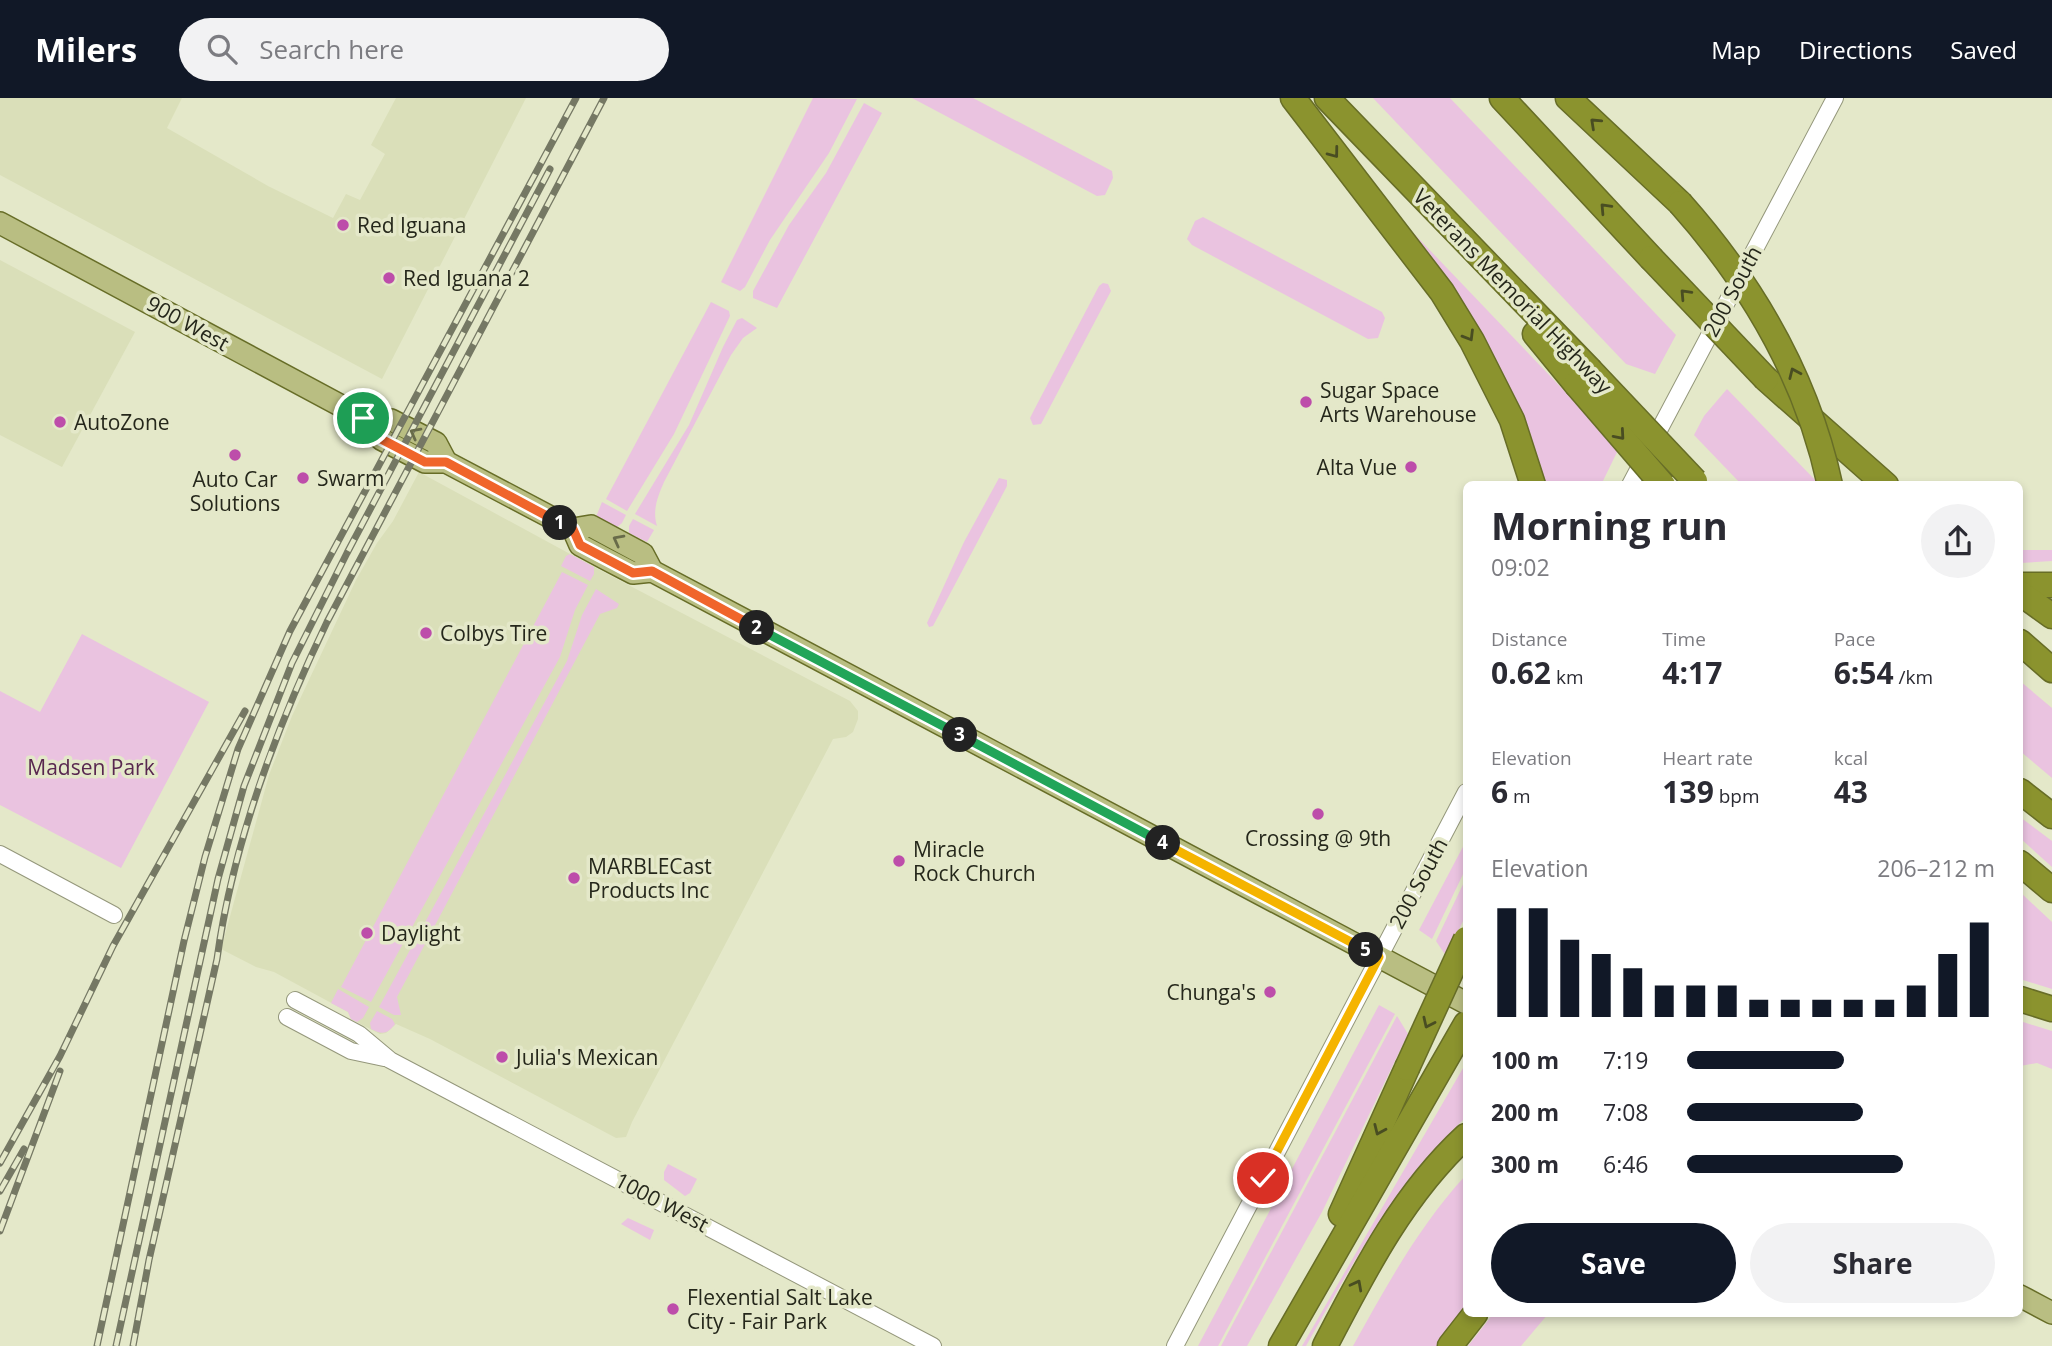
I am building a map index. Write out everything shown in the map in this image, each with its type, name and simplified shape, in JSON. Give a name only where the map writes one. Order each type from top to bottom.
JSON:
[{"type":"highway","points":[[1293,98],[1442,292],[1496,385],[1532,481]]},
{"type":"highway","name":"Veterans Memorial Highway","points":[[1327,98],[1440,216],[1583,377],[1695,481]]},
{"type":"highway","points":[[1502,98],[1766,379],[1857,481]]},
{"type":"highway","points":[[1568,98],[1680,203],[1728,262],[1753,298],[1795,373],[1825,460],[1829,481]]},
{"type":"highway","points":[[1583,377],[1660,481]]},
{"type":"highway","points":[[1766,379],[1881,481]]},
{"type":"highway","points":[[2023,585],[2052,585]]},
{"type":"highway","points":[[2023,595],[2052,616]]},
{"type":"highway","points":[[2025,646],[2052,670]]},
{"type":"highway","points":[[2023,793],[2052,816]]},
{"type":"highway","points":[[2023,866],[2052,890]]},
{"type":"highway","points":[[1282,1344],[1463,946]]},
{"type":"highway","points":[[2023,1000],[2052,1009]]},
{"type":"highway","points":[[1282,1344],[1463,1030]]},
{"type":"highway","points":[[1325,1346],[1371,1257],[1406,1205],[1463,1139]]},
{"type":"highway","points":[[1450,1346],[1473,1317]]},
{"type":"main road","name":"900 West","points":[[0,223],[375,424],[391,420],[436,443],[446,462],[573,529],[591,526],[643,554],[652,571],[1463,1001]]},
{"type":"main road","points":[[2023,1298],[2052,1313]]},
{"type":"street","name":"200 South","points":[[1632,481],[1835,98]]},
{"type":"street","name":"200 South","points":[[1175,1346],[1463,798]]},
{"type":"street","points":[[0,854],[114,915]]},
{"type":"street","name":"1000 West","points":[[295,1000],[359,1034],[390,1060],[933,1346]]},
{"type":"street","name":"1000 West","points":[[287,1017],[351,1051],[390,1060]]},
{"type":"shaded area","points":[[0,98],[182,98],[167,128],[268,186],[333,218],[346,194],[360,200],[385,154],[371,145],[396,98],[526,98],[382,379],[0,175]]},
{"type":"shaded area","points":[[0,260],[135,332],[62,467],[0,435]]},
{"type":"shaded area","points":[[419,472],[850,701],[858,711],[853,732],[846,737],[833,739],[626,1137],[616,1138],[430,1039],[396,1024],[386,1033],[380,1034],[351,1019],[348,1012],[274,972],[256,967],[221,949],[269,775],[292,716],[356,580],[393,521]]},
{"type":"green space","points":[[813,98],[857,99],[829,153],[770,240],[745,287],[740,291],[721,282]]},
{"type":"green space","points":[[912,98],[973,98],[1112,171],[1113,178],[1105,195],[1097,196]]},
{"type":"green space","points":[[1373,98],[1450,98],[1676,335],[1655,374],[1626,364]]},
{"type":"green space","points":[[864,103],[882,113],[777,308],[753,298],[753,291],[789,225],[826,173]]},
{"type":"green space","points":[[1203,217],[1382,312],[1385,318],[1378,338],[1368,339],[1192,245],[1187,239],[1195,221]]},
{"type":"green space","points":[[1401,220],[1619,448],[1603,481],[1542,481],[1517,408],[1498,363],[1465,307]]},
{"type":"green space","points":[[1103,283],[1108,284],[1111,291],[1041,424],[1033,425],[1030,418]]},
{"type":"green space","points":[[711,302],[729,311],[730,316],[674,434],[627,511],[606,499]]},
{"type":"green space","points":[[742,318],[757,328],[743,338],[731,355],[664,482],[655,509],[657,526],[635,514],[689,425],[723,347],[737,320]]},
{"type":"green space","points":[[1727,389],[1816,481],[1738,481],[1694,435],[1704,416]]},
{"type":"green space","points":[[999,478],[1007,480],[1007,486],[933,626],[929,627],[927,623],[964,542]]},
{"type":"green space","points":[[602,502],[626,515],[616,528],[596,517]]},
{"type":"green space","points":[[633,519],[654,530],[647,542],[629,533]]},
{"type":"green space","points":[[2023,550],[2052,550],[2052,561],[2023,563]]},
{"type":"green space","points":[[570,554],[594,567],[590,581],[561,566]]},
{"type":"green space","points":[[562,572],[588,585],[575,610],[560,657],[371,1002],[341,987]]},
{"type":"green space","points":[[596,589],[619,604],[617,608],[600,614],[397,997],[401,1015],[394,1015],[379,1007],[567,661],[582,615]]},
{"type":"green space","name":"Madsen Park","points":[[82,634],[209,702],[121,868],[0,805],[0,691],[40,712]]},
{"type":"green space","points":[[2023,684],[2052,708],[2052,778],[2023,754]]},
{"type":"green space","points":[[2023,819],[2052,841],[2052,867],[2023,841]]},
{"type":"green space","points":[[1463,847],[1463,874],[1432,939],[1419,930]]},
{"type":"green space","points":[[1463,884],[1463,921],[1446,956],[1436,941]]},
{"type":"green space","points":[[2023,895],[2052,922],[2052,989],[2023,980]]},
{"type":"green space","points":[[338,989],[369,1007],[363,1018],[357,1022],[351,1019],[348,1012],[331,1003]]},
{"type":"green space","points":[[1379,1005],[1395,1014],[1218,1346],[1198,1346]]},
{"type":"green space","points":[[377,1011],[392,1019],[395,1024],[387,1032],[371,1029],[370,1023]]},
{"type":"green space","points":[[1397,1016],[1408,1034],[1322,1212],[1247,1346],[1221,1346]]},
{"type":"green space","points":[[2023,1022],[2052,1031],[2052,1069],[2037,1063],[2023,1065]]},
{"type":"green space","points":[[1463,1068],[1463,1120],[1418,1170],[1377,1225],[1306,1346],[1302,1346]]},
{"type":"green space","points":[[668,1164],[697,1179],[690,1193],[685,1196],[664,1180]]},
{"type":"green space","points":[[1463,1178],[1463,1313],[1437,1346],[1353,1346],[1391,1279],[1449,1194]]},
{"type":"green space","points":[[628,1218],[654,1230],[650,1240],[621,1224]]},
{"type":"green space","points":[[1491,1317],[1545,1317],[1521,1346],[1468,1346]]},
{"type":"railway","points":[[97,1346],[184,941],[205,857],[238,749],[290,631],[576,98]]},
{"type":"railway","points":[[133,1346],[149,1260],[234,872],[245,829],[274,744],[327,622],[604,98]]},
{"type":"railway","points":[[116,1346],[218,879],[244,786],[292,663],[347,553],[550,169]]},
{"type":"railway","points":[[0,1163],[60,1056],[113,946],[245,711]]},
{"type":"railway","points":[[0,1231],[60,1071]]},
{"type":"railway","points":[[0,1191],[24,1149]]},
{"type":"place","name":"Red Iguana","points":[[343,225]]},
{"type":"place","name":"Red Iguana 2","points":[[389,278]]},
{"type":"place","name":"Sugar Space Arts Warehouse","points":[[1306,402]]},
{"type":"place","name":"AutoZone","points":[[60,422]]},
{"type":"place","name":"Auto Car Solutions","points":[[235,455]]},
{"type":"place","name":"Alta Vue","points":[[1411,467]]},
{"type":"place","name":"Swarm","points":[[303,478]]},
{"type":"place","name":"Colbys Tire","points":[[426,633]]},
{"type":"place","name":"Crossing @ 9th","points":[[1318,814]]},
{"type":"place","name":"Miracle Rock Church","points":[[899,861]]},
{"type":"place","name":"MARBLECast Products Inc","points":[[574,878]]},
{"type":"place","name":"Daylight","points":[[367,933]]},
{"type":"place","name":"Chunga's","points":[[1270,992]]},
{"type":"place","name":"Julia's Mexican","points":[[502,1057]]},
{"type":"place","name":"Flexential Salt Lake City - Fair Park","points":[[673,1309]]},
{"type":"route","points":[[363,418],[375,424],[381,439],[425,462],[446,462],[573,529],[580,545],[606,559],[633,573],[652,571],[1379,957],[1263,1178]]}]
